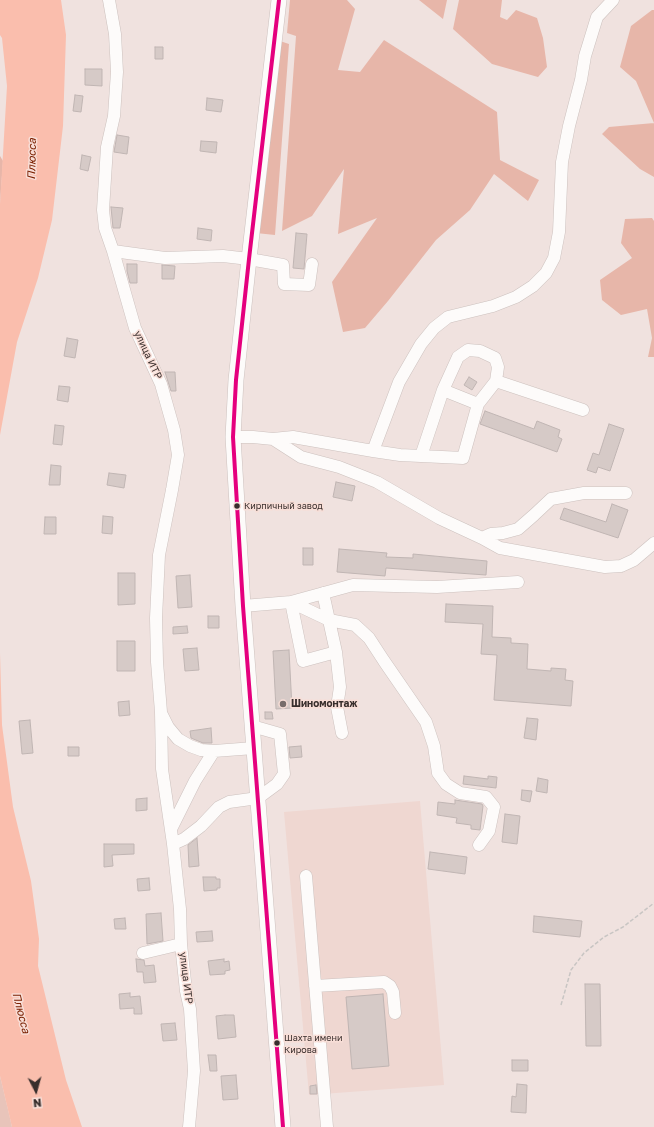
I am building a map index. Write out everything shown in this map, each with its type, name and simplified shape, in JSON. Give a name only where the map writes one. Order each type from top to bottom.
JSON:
[{"type":"main road","points":[[279,0],[236,380],[233,438],[243,606],[283,1127]]},
{"type":"street","name":"улица ИТР","points":[[109,0],[115,34],[117,72],[114,116],[107,147],[103,210],[105,228],[135,328],[161,384],[174,430],[178,455],[159,555],[157,662],[161,712],[162,769],[173,844],[180,909],[181,944],[186,991],[190,1008],[194,1071],[189,1127]]},
{"type":"street","points":[[373,451],[399,382],[421,344],[434,328],[448,317],[493,306],[516,297],[533,286],[546,273],[554,258],[559,232],[562,162],[585,56],[598,16],[613,0]]},
{"type":"street","points":[[113,251],[165,258],[223,256],[283,265],[284,284],[309,286],[312,264]]},
{"type":"street","points":[[233,438],[293,438],[373,451],[421,456],[463,458],[478,404],[496,381],[498,367],[495,358],[480,351],[468,350],[458,357],[443,390],[421,456]]},
{"type":"street","points":[[496,381],[583,410]]},
{"type":"street","points":[[443,390],[478,404]]},
{"type":"street","points":[[273,439],[300,457],[339,467],[377,482],[439,518],[500,548],[605,567],[621,566],[634,560],[654,543]]},
{"type":"street","points":[[482,538],[490,534],[503,533],[518,529],[550,499],[584,493],[626,493]]},
{"type":"street","points":[[243,606],[291,602],[353,585],[437,587],[518,582]]},
{"type":"street","points":[[324,593],[336,652],[340,687],[337,707],[342,733]]},
{"type":"street","points":[[291,602],[329,620],[355,625],[369,638],[426,722],[434,746],[438,773],[446,784],[460,793],[486,797],[494,807],[489,831],[479,845]]},
{"type":"street","points":[[291,602],[303,661],[336,652]]},
{"type":"street","name":"улица ИТР","points":[[161,712],[168,727],[178,739],[190,746],[201,750],[215,751],[254,748]]},
{"type":"street","points":[[173,844],[184,839],[201,826],[219,807],[229,802],[258,798],[276,784],[284,774],[280,734],[252,726]]},
{"type":"street","points":[[171,829],[195,781],[215,751]]},
{"type":"street","points":[[306,876],[327,1127]]},
{"type":"street","points":[[143,953],[181,944]]},
{"type":"street","points":[[315,986],[384,982],[390,986],[393,992],[395,1013]]},
{"type":"path","points":[[561,1005],[571,970],[584,952],[604,937],[623,927],[654,903]]},
{"type":"shaded area","points":[[290,0],[347,0],[355,9],[338,70],[360,72],[384,40],[497,112],[500,160],[539,180],[528,201],[494,174],[470,210],[436,240],[365,328],[343,332],[332,282],[377,218],[338,234],[344,169],[312,216],[282,231],[296,36],[287,33]]},
{"type":"shaded area","points":[[419,0],[447,0],[443,19]]},
{"type":"shaded area","points":[[459,0],[502,0],[500,17],[507,20],[516,10],[537,18],[543,38],[547,67],[538,77],[492,64],[453,29]]},
{"type":"shaded area","points":[[654,10],[654,123],[636,81],[620,67],[631,26]]},
{"type":"shaded area","points":[[280,41],[289,44],[275,235],[256,233]]},
{"type":"shaded area","points":[[654,123],[654,177],[640,169],[602,134],[609,127]]},
{"type":"shaded area","points":[[0,156],[3,161],[0,204]]},
{"type":"shaded area","points":[[652,218],[654,221],[654,357],[648,357],[652,338],[647,309],[621,315],[602,300],[600,280],[632,258],[621,243],[625,219]]},
{"type":"shaded area","points":[[420,801],[444,1085],[309,1095],[284,812]]},
{"type":"shaded area","points":[[0,1076],[10,1118],[12,1127],[0,1127]]},
{"type":"water","name":"Плюсса","points":[[0,0],[61,0],[66,35],[63,126],[52,220],[38,278],[17,342],[0,435],[0,204],[7,86],[2,38],[0,35]]},
{"type":"water","name":"Плюсса","points":[[0,653],[2,725],[13,807],[31,881],[39,939],[38,966],[66,1080],[82,1127],[12,1127],[0,1076]]},
{"type":"building","points":[[155,47],[163,47],[163,59],[155,59]]},
{"type":"building","points":[[85,69],[102,69],[102,86],[85,85]]},
{"type":"building","points":[[75,95],[83,96],[81,112],[73,111]]},
{"type":"building","points":[[207,98],[223,100],[221,112],[206,110]]},
{"type":"building","points":[[117,135],[129,137],[127,154],[114,152]]},
{"type":"building","points":[[201,141],[217,142],[216,153],[200,151]]},
{"type":"building","points":[[82,155],[91,157],[88,171],[80,169]]},
{"type":"building","points":[[111,207],[123,208],[120,228],[113,228]]},
{"type":"building","points":[[198,228],[212,230],[211,241],[197,239]]},
{"type":"building","points":[[296,233],[307,234],[304,269],[293,268]]},
{"type":"building","points":[[127,264],[137,264],[137,283],[130,283]]},
{"type":"building","points":[[162,265],[175,266],[174,279],[162,279]]},
{"type":"building","points":[[67,338],[78,340],[75,358],[64,356]]},
{"type":"building","points":[[165,372],[175,372],[176,391],[171,391]]},
{"type":"building","points":[[469,377],[477,382],[472,390],[464,385]]},
{"type":"building","points":[[59,386],[70,387],[68,402],[57,400]]},
{"type":"building","points":[[485,411],[534,429],[537,421],[560,430],[558,437],[562,439],[557,452],[480,424]]},
{"type":"building","points":[[609,424],[624,429],[610,471],[598,467],[596,473],[587,470],[593,453],[599,455]]},
{"type":"building","points":[[55,425],[64,426],[62,445],[53,444]]},
{"type":"building","points":[[51,465],[61,466],[60,485],[49,485]]},
{"type":"building","points":[[109,473],[126,475],[124,488],[107,485]]},
{"type":"building","points":[[336,482],[355,486],[352,501],[333,497]]},
{"type":"building","points":[[612,504],[628,510],[618,538],[560,519],[564,508],[606,522]]},
{"type":"building","points":[[103,516],[113,517],[112,534],[102,533]]},
{"type":"building","points":[[45,517],[56,517],[56,534],[44,534]]},
{"type":"building","points":[[303,548],[313,548],[313,565],[303,565]]},
{"type":"building","points":[[339,549],[387,553],[386,557],[413,558],[413,554],[487,561],[486,575],[386,568],[385,576],[337,572]]},
{"type":"building","points":[[118,573],[135,573],[135,604],[118,605]]},
{"type":"building","points":[[190,575],[192,607],[178,608],[176,576]]},
{"type":"building","points":[[446,604],[493,606],[492,637],[511,638],[511,643],[528,644],[527,669],[551,671],[551,668],[566,669],[565,680],[573,681],[571,706],[494,700],[497,655],[481,654],[483,624],[445,622]]},
{"type":"building","points":[[208,616],[219,616],[219,628],[208,628]]},
{"type":"building","points":[[187,626],[188,633],[173,634],[173,627]]},
{"type":"building","points":[[117,641],[135,641],[135,671],[117,671]]},
{"type":"building","points":[[197,648],[199,670],[185,671],[183,649]]},
{"type":"building","points":[[289,650],[292,708],[276,709],[273,651]]},
{"type":"building","points":[[129,701],[130,715],[119,716],[118,702]]},
{"type":"building","points":[[265,712],[272,712],[273,719],[265,719]]},
{"type":"building","points":[[527,718],[538,719],[536,740],[524,738]]},
{"type":"building","points":[[30,720],[33,753],[22,754],[19,721]]},
{"type":"building","points":[[211,728],[212,743],[203,743],[191,738],[190,731]]},
{"type":"building","points":[[301,746],[302,757],[290,758],[289,747]]},
{"type":"building","points":[[68,747],[79,747],[79,756],[68,756]]},
{"type":"building","points":[[464,776],[488,779],[488,776],[497,777],[496,788],[463,784]]},
{"type":"building","points":[[538,778],[548,780],[547,793],[536,791]]},
{"type":"building","points":[[522,790],[532,791],[530,802],[521,800]]},
{"type":"building","points":[[147,798],[147,810],[136,811],[136,799]]},
{"type":"building","points":[[455,800],[482,804],[480,830],[471,829],[471,825],[456,823],[457,818],[437,815],[438,802],[455,804]]},
{"type":"building","points":[[505,814],[520,816],[517,844],[502,842]]},
{"type":"building","points":[[197,838],[199,866],[189,867],[188,845]]},
{"type":"building","points":[[104,844],[134,844],[134,854],[112,855],[113,866],[104,867]]},
{"type":"building","points":[[430,852],[467,857],[465,874],[428,869]]},
{"type":"building","points":[[203,877],[216,877],[216,879],[220,879],[220,888],[217,888],[217,890],[204,891]]},
{"type":"building","points":[[149,878],[150,890],[138,891],[137,879]]},
{"type":"building","points":[[161,913],[163,941],[147,944],[146,914]]},
{"type":"building","points":[[534,916],[582,921],[580,937],[533,932]]},
{"type":"building","points":[[125,918],[126,929],[115,929],[114,919]]},
{"type":"building","points":[[212,931],[213,941],[197,942],[196,932]]},
{"type":"building","points":[[136,959],[144,960],[145,966],[154,965],[156,982],[144,983],[143,972],[137,972]]},
{"type":"building","points":[[224,959],[224,962],[229,961],[230,970],[225,971],[225,974],[210,975],[208,961]]},
{"type":"building","points":[[585,984],[600,984],[601,1046],[586,1046]]},
{"type":"building","points":[[130,993],[130,997],[140,996],[142,1014],[134,1014],[134,1008],[120,1009],[119,994]]},
{"type":"building","points":[[383,994],[389,1066],[352,1069],[346,997]]},
{"type":"building","points":[[234,1015],[236,1037],[218,1039],[216,1016]]},
{"type":"building","points":[[175,1023],[177,1040],[163,1041],[161,1024]]},
{"type":"building","points":[[208,1055],[216,1055],[217,1071],[210,1071]]},
{"type":"building","points":[[512,1060],[528,1060],[528,1071],[512,1071]]},
{"type":"building","points":[[236,1075],[238,1099],[223,1100],[221,1076]]},
{"type":"building","points":[[517,1084],[527,1085],[526,1113],[511,1112],[512,1096],[516,1097]]},
{"type":"building","points":[[316,1085],[317,1094],[310,1094],[310,1086]]},
{"type":"transit line","points":[[279,0],[236,380],[233,437],[243,606],[283,1127]]},
{"type":"place","name":"Кирпичный завод","points":[[237,506]]},
{"type":"place","name":"Шиномонтаж","points":[[283,704]]},
{"type":"place","name":"Шахта имени Кирова","points":[[277,1043]]}]
